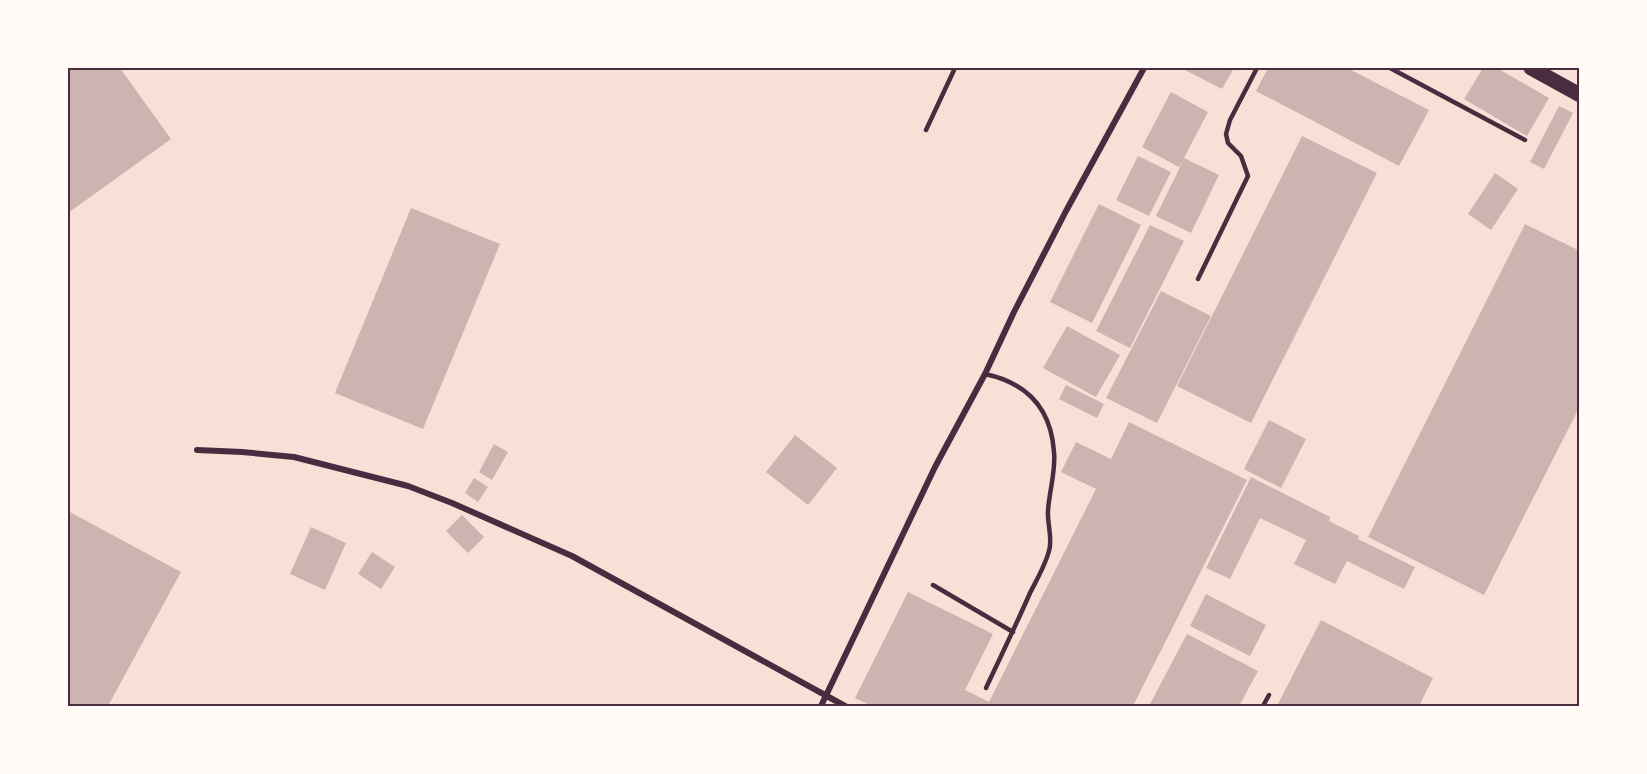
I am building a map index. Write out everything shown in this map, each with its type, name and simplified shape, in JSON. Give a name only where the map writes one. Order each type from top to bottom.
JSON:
[{"type":"main road","points":[[1531,68],[1580,95]]},
{"type":"street","points":[[821,706],[935,467],[985,374],[1066,211],[1144,68]]},
{"type":"street","points":[[197,450],[294,457],[408,486],[452,503],[572,556],[845,706]]},
{"type":"lane","points":[[926,130],[955,68]]},
{"type":"lane","points":[[1198,279],[1248,176],[1241,156],[1228,142],[1226,134],[1230,120],[1257,68]]},
{"type":"lane","points":[[1390,68],[1525,140]]},
{"type":"lane","points":[[985,374],[999,377],[1030,394],[1044,411],[1048,420],[1055,453],[1047,513],[1050,549],[986,688]]},
{"type":"lane","points":[[933,585],[1013,632]]},
{"type":"lane","points":[[1263,706],[1269,695]]},
{"type":"building","points":[[68,68],[120,68],[171,139],[68,213]]},
{"type":"building","points":[[1181,68],[1234,68],[1222,89]]},
{"type":"building","points":[[1268,68],[1347,68],[1429,110],[1399,166],[1256,91]]},
{"type":"building","points":[[1483,68],[1497,68],[1549,98],[1527,136],[1464,99]]},
{"type":"building","points":[[1171,92],[1208,112],[1184,158],[1219,175],[1191,233],[1156,216],[1183,161],[1179,167],[1142,147]]},
{"type":"building","points":[[1559,106],[1573,113],[1544,169],[1530,162]]},
{"type":"building","points":[[1302,136],[1377,173],[1251,423],[1177,386]]},
{"type":"building","points":[[1138,156],[1171,172],[1149,216],[1116,200]]},
{"type":"building","points":[[1495,173],[1518,189],[1491,230],[1468,214]]},
{"type":"building","points":[[1099,204],[1141,225],[1092,323],[1050,302]]},
{"type":"building","points":[[411,208],[500,244],[423,429],[335,393]]},
{"type":"building","points":[[1525,224],[1580,251],[1580,406],[1484,595],[1368,537]]},
{"type":"building","points":[[1150,225],[1184,241],[1130,348],[1096,331]]},
{"type":"building","points":[[1161,291],[1211,316],[1157,423],[1106,398]]},
{"type":"building","points":[[1067,326],[1120,355],[1096,397],[1043,368]]},
{"type":"building","points":[[1066,385],[1104,404],[1097,418],[1059,399]]},
{"type":"building","points":[[1269,420],[1306,439],[1281,488],[1244,469]]},
{"type":"building","points":[[1129,422],[1247,480],[1133,706],[872,706],[855,698],[908,592],[993,634],[965,690],[989,702],[1096,489],[1061,472],[1076,442],[1111,459]]},
{"type":"building","points":[[795,435],[837,468],[808,505],[766,472]]},
{"type":"building","points":[[494,444],[508,452],[492,480],[479,472]]},
{"type":"building","points":[[1251,477],[1330,517],[1329,521],[1359,536],[1358,539],[1415,567],[1404,589],[1347,561],[1335,584],[1294,564],[1306,540],[1260,518],[1230,579],[1206,568]]},
{"type":"building","points":[[474,478],[488,487],[478,502],[465,493]]},
{"type":"building","points":[[68,511],[181,572],[108,706],[68,706]]},
{"type":"building","points":[[462,515],[484,537],[468,553],[446,531]]},
{"type":"building","points":[[311,527],[346,543],[325,590],[290,574]]},
{"type":"building","points":[[372,552],[395,567],[381,589],[358,574]]},
{"type":"building","points":[[1206,594],[1266,625],[1250,656],[1190,626]]},
{"type":"building","points":[[1321,620],[1433,678],[1419,706],[1277,706]]},
{"type":"building","points":[[1187,634],[1258,671],[1239,706],[1149,706]]}]
